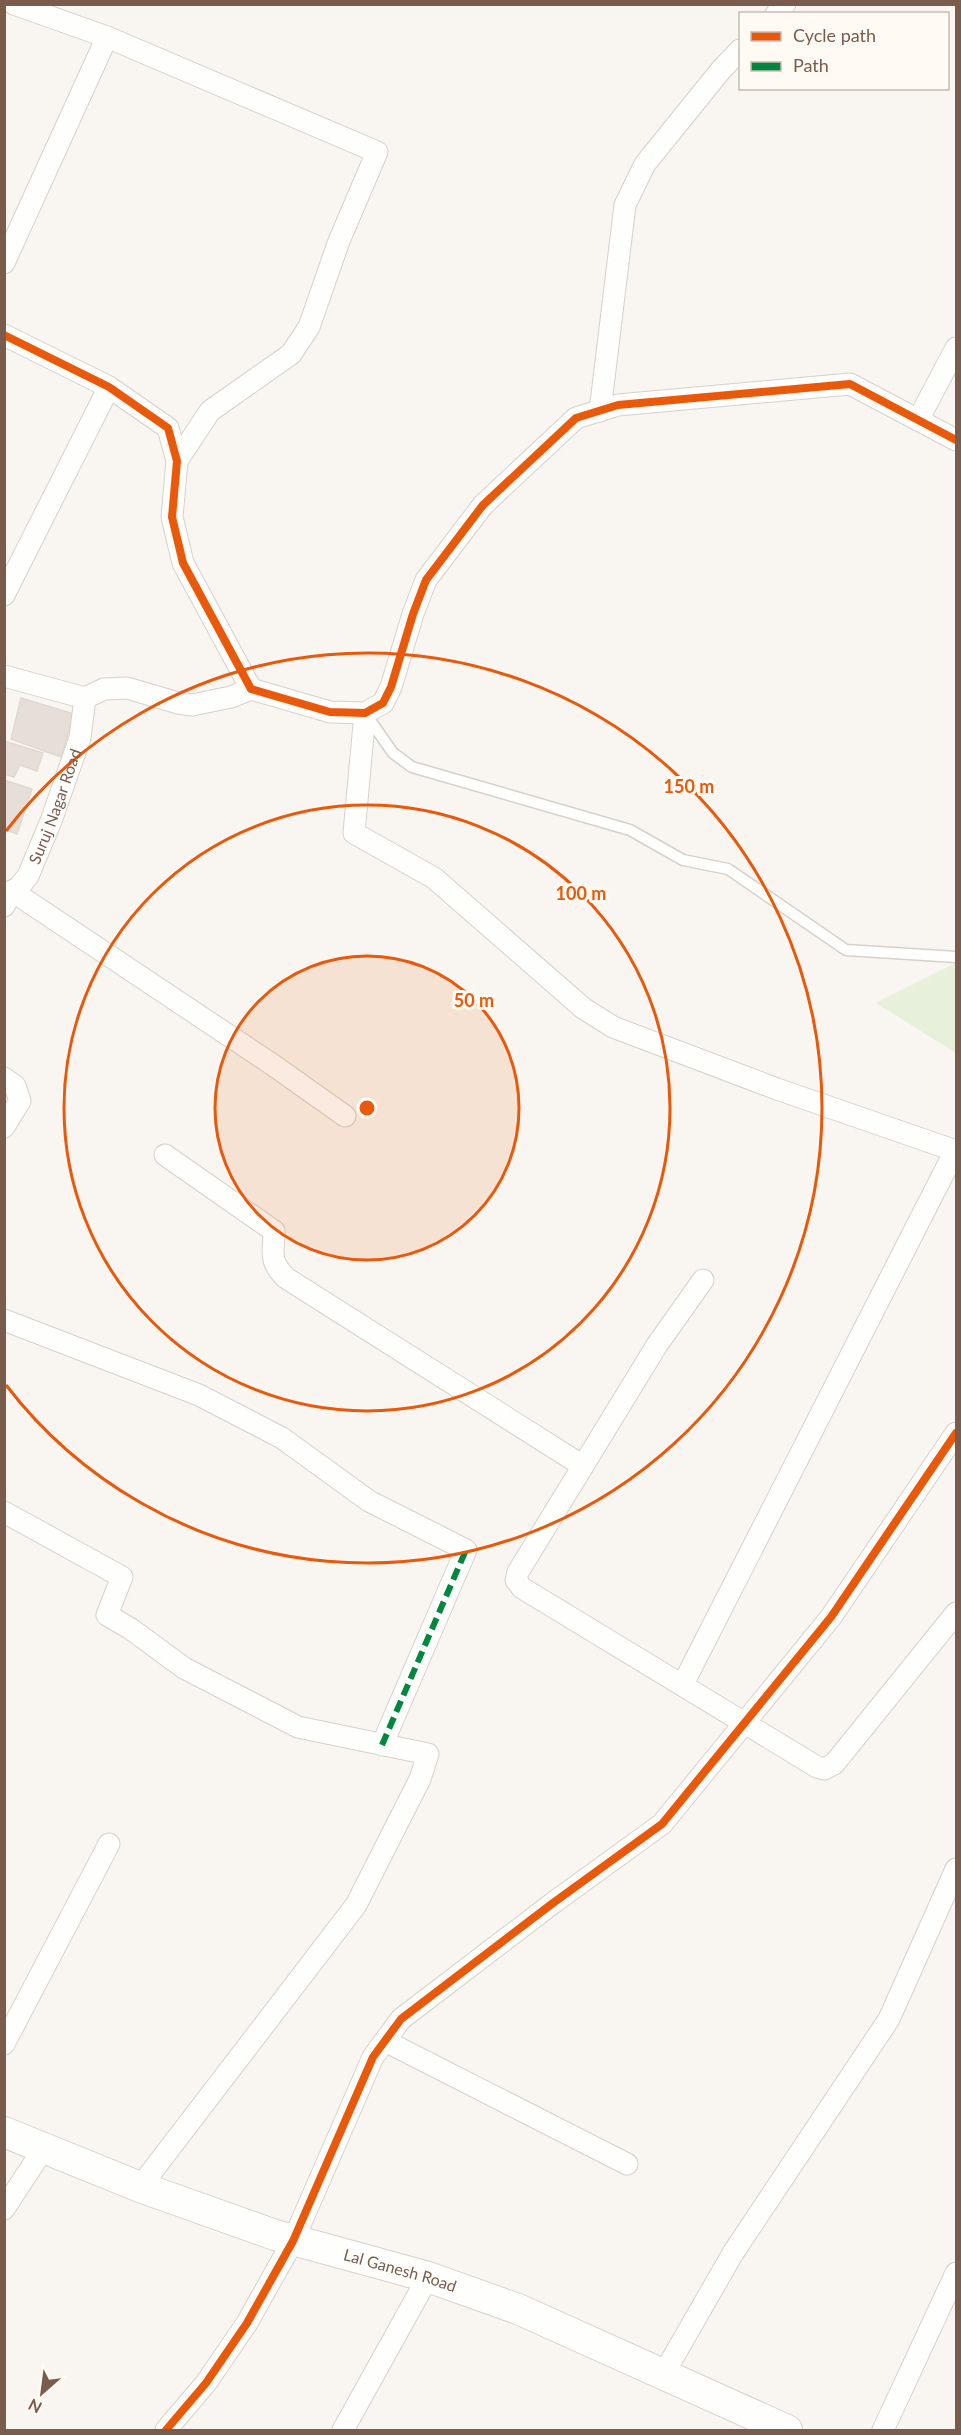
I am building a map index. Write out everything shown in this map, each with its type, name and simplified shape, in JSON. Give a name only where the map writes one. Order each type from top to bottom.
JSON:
[{"type":"main road","name":"Lal Ganesh Road","points":[[4,2132],[140,2187],[293,2241],[428,2277],[518,2309],[787,2430]]},
{"type":"street","points":[[15,4],[107,37],[377,152],[339,241],[309,327],[291,354],[210,411],[177,461]]},
{"type":"street","points":[[4,263],[107,37]]},
{"type":"street","points":[[600,411],[626,205],[645,164],[721,70],[739,52]]},
{"type":"street","points":[[4,335],[109,387],[168,428],[177,461],[172,517],[183,563],[251,689]]},
{"type":"street","points":[[918,420],[957,348]]},
{"type":"street","points":[[4,676],[86,698],[104,689],[127,688],[192,705],[231,697],[251,689],[330,712],[365,713],[382,704],[391,687],[426,580],[483,505],[576,418],[618,405],[849,384],[957,440]]},
{"type":"street","points":[[4,595],[109,387]]},
{"type":"street","name":"Suruj Nagar Road","points":[[8,898],[28,876],[51,821],[80,738],[86,698]]},
{"type":"street","points":[[365,713],[354,833],[434,878],[583,1008],[613,1027],[777,1089],[956,1151],[683,1684]]},
{"type":"street","points":[[8,898],[273,1065],[345,1116]]},
{"type":"street","points":[[4,1078],[15,1086],[20,1101],[4,1127]]},
{"type":"street","points":[[165,1155],[274,1231],[272,1258],[277,1269],[286,1278],[583,1466]]},
{"type":"street","points":[[703,1280],[657,1345],[518,1572],[516,1580],[522,1588],[683,1684],[745,1725],[824,1769],[834,1764],[957,1612]]},
{"type":"street","points":[[4,1320],[199,1395],[282,1438],[369,1501],[466,1550],[382,1744]]},
{"type":"street","points":[[166,2430],[206,2383],[247,2323],[293,2241],[372,2057],[401,2019],[553,1903],[662,1824],[831,1617],[957,1433]]},
{"type":"street","points":[[4,1512],[122,1577],[107,1615],[131,1629],[184,1668],[298,1727],[428,1754],[420,1779],[356,1905],[140,2187]]},
{"type":"street","points":[[4,2044],[109,1844]]},
{"type":"street","points":[[663,2375],[733,2253],[889,2019],[957,1869]]},
{"type":"street","points":[[385,2041],[627,2164]]},
{"type":"street","points":[[4,2209],[44,2148]]},
{"type":"street","points":[[883,2430],[957,2273]]},
{"type":"street","points":[[343,2430],[428,2277]]},
{"type":"lane","points":[[365,713],[393,753],[412,767],[630,830],[683,860],[728,870],[846,950],[957,957]]},
{"type":"green space","points":[[956,963],[956,1053],[876,1003]]},
{"type":"building","points":[[21,698],[74,714],[61,757],[11,739]]},
{"type":"building","points":[[4,741],[43,753],[37,771],[20,765],[14,777],[4,774]]},
{"type":"building","points":[[4,780],[32,789],[17,834],[4,829]]},
{"type":"marked path","points":[[382,1745],[466,1550]]},
{"type":"cycle path","points":[[4,335],[109,387],[168,428],[177,461],[172,517],[183,563],[251,689],[330,712],[365,713],[383,703],[391,687],[426,580],[483,505],[576,418],[618,405],[850,384],[956,440]]},
{"type":"cycle path","points":[[166,2430],[206,2383],[247,2323],[293,2241],[373,2057],[401,2019],[553,1903],[662,1824],[831,1617],[956,1433]]}]
